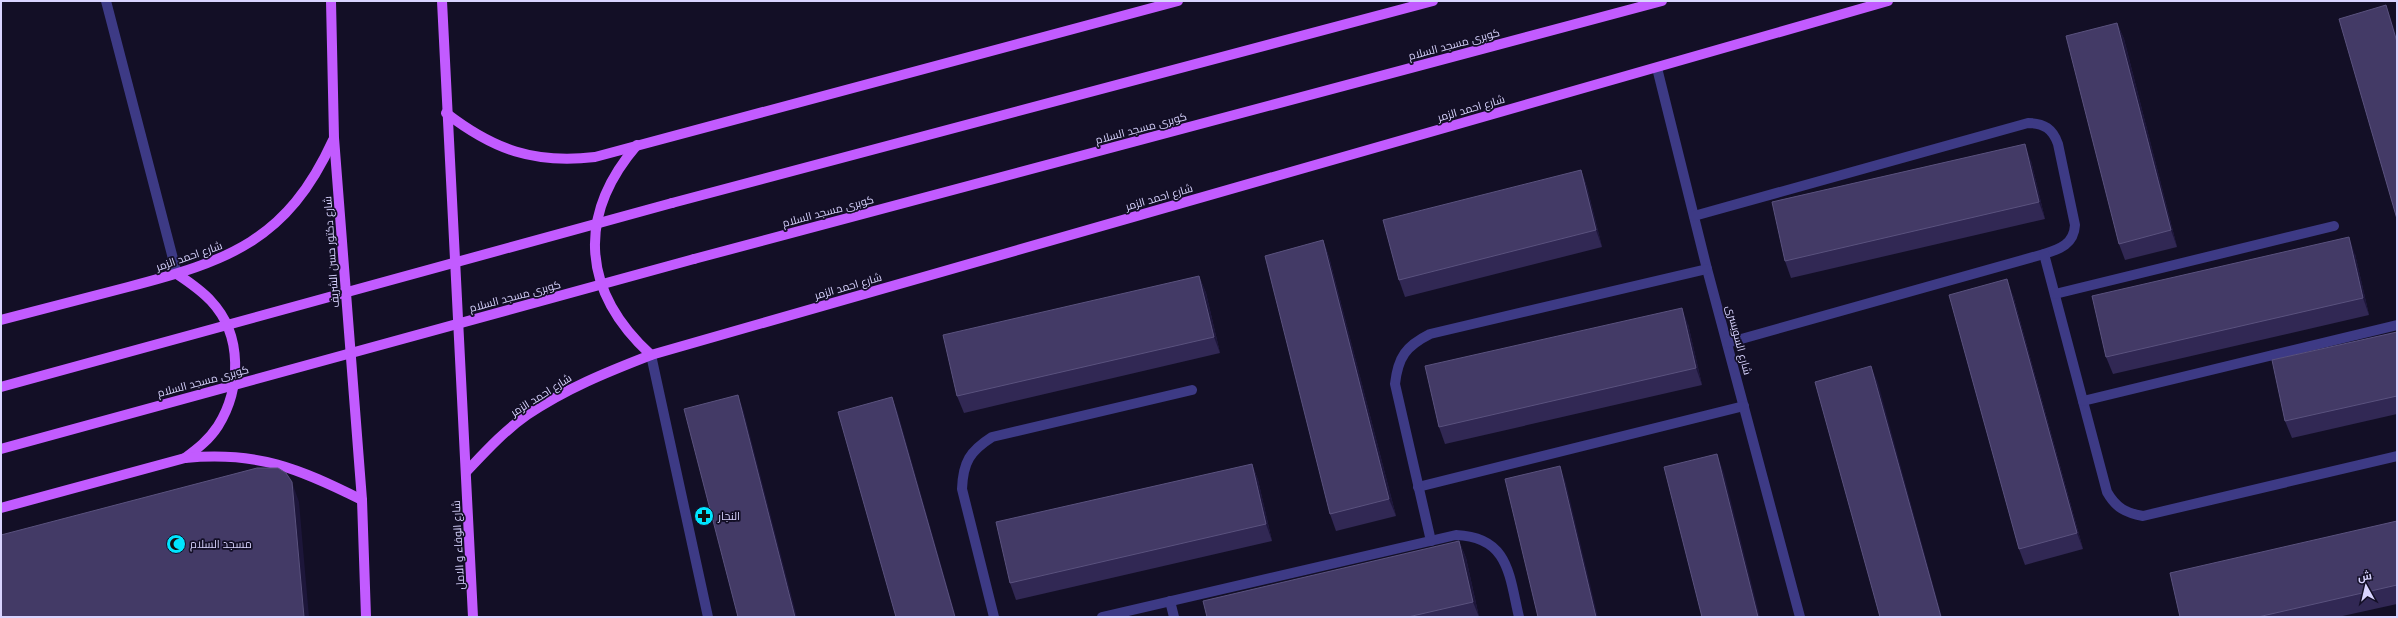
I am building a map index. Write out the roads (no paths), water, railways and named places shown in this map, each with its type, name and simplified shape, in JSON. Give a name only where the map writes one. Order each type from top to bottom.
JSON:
[{"type":"main road","name":"شارع دكتور حسن الشريف","points":[[331,1],[334,138],[362,500]]},
{"type":"main road","points":[[442,1],[446,114],[466,472]]},
{"type":"main road","points":[[446,114],[466,129],[490,142],[516,153],[541,158],[568,160],[594,157],[1178,1]]},
{"type":"main road","points":[[1,388],[672,203],[1433,1]]},
{"type":"main road","name":"كوبرى مسجد السلام","points":[[1,449],[694,259],[1662,1]]},
{"type":"main road","name":"شارع احمد الزمر","points":[[466,472],[493,443],[526,416],[561,394],[599,375],[651,355],[1888,1]]},
{"type":"main road","name":"شارع احمد الزمر","points":[[1,320],[177,274],[235,252],[266,230],[304,192],[321,167],[334,138]]},
{"type":"main road","points":[[637,145],[620,165],[607,188],[598,213],[595,239],[597,266],[603,292],[615,315],[631,337],[651,355]]},
{"type":"main road","points":[[177,274],[196,286],[216,308],[224,321],[232,341],[235,364],[234,386],[228,408],[217,428],[202,445],[185,458]]},
{"type":"main road","points":[[1,508],[185,458],[212,456],[267,461],[306,473],[362,500],[366,617]]},
{"type":"main road","name":"شارع الوفاء و الامل","points":[[466,472],[473,617]]},
{"type":"street","points":[[106,1],[177,274]]},
{"type":"street","name":"شارع السويسرى","points":[[1657,68],[1707,269],[1800,617]]},
{"type":"street","points":[[1694,216],[2028,123],[2038,123],[2048,127],[2055,134],[2075,225],[2075,232],[2066,245],[2044,254],[1727,343]]},
{"type":"street","points":[[2055,294],[2334,226]]},
{"type":"street","points":[[2044,254],[2107,492],[2113,503],[2122,510],[2143,516],[2397,456]]},
{"type":"street","points":[[1431,541],[1395,384],[1397,367],[1404,353],[1415,341],[1430,334],[1707,269]]},
{"type":"street","points":[[2083,402],[2397,325]]},
{"type":"street","points":[[651,355],[708,617]]},
{"type":"street","points":[[994,617],[962,488],[962,472],[968,458],[978,446],[992,437],[1192,390]]},
{"type":"street","points":[[1418,487],[1744,406]]},
{"type":"street","points":[[1102,617],[1456,535],[1471,536],[1484,540],[1496,549],[1505,560],[1520,617]]},
{"type":"street","points":[[1170,601],[1174,617]]},
{"type":"place","name":"النجار","points":[[704,516]]},
{"type":"place","name":"مسجد السلام","points":[[176,544]]}]
